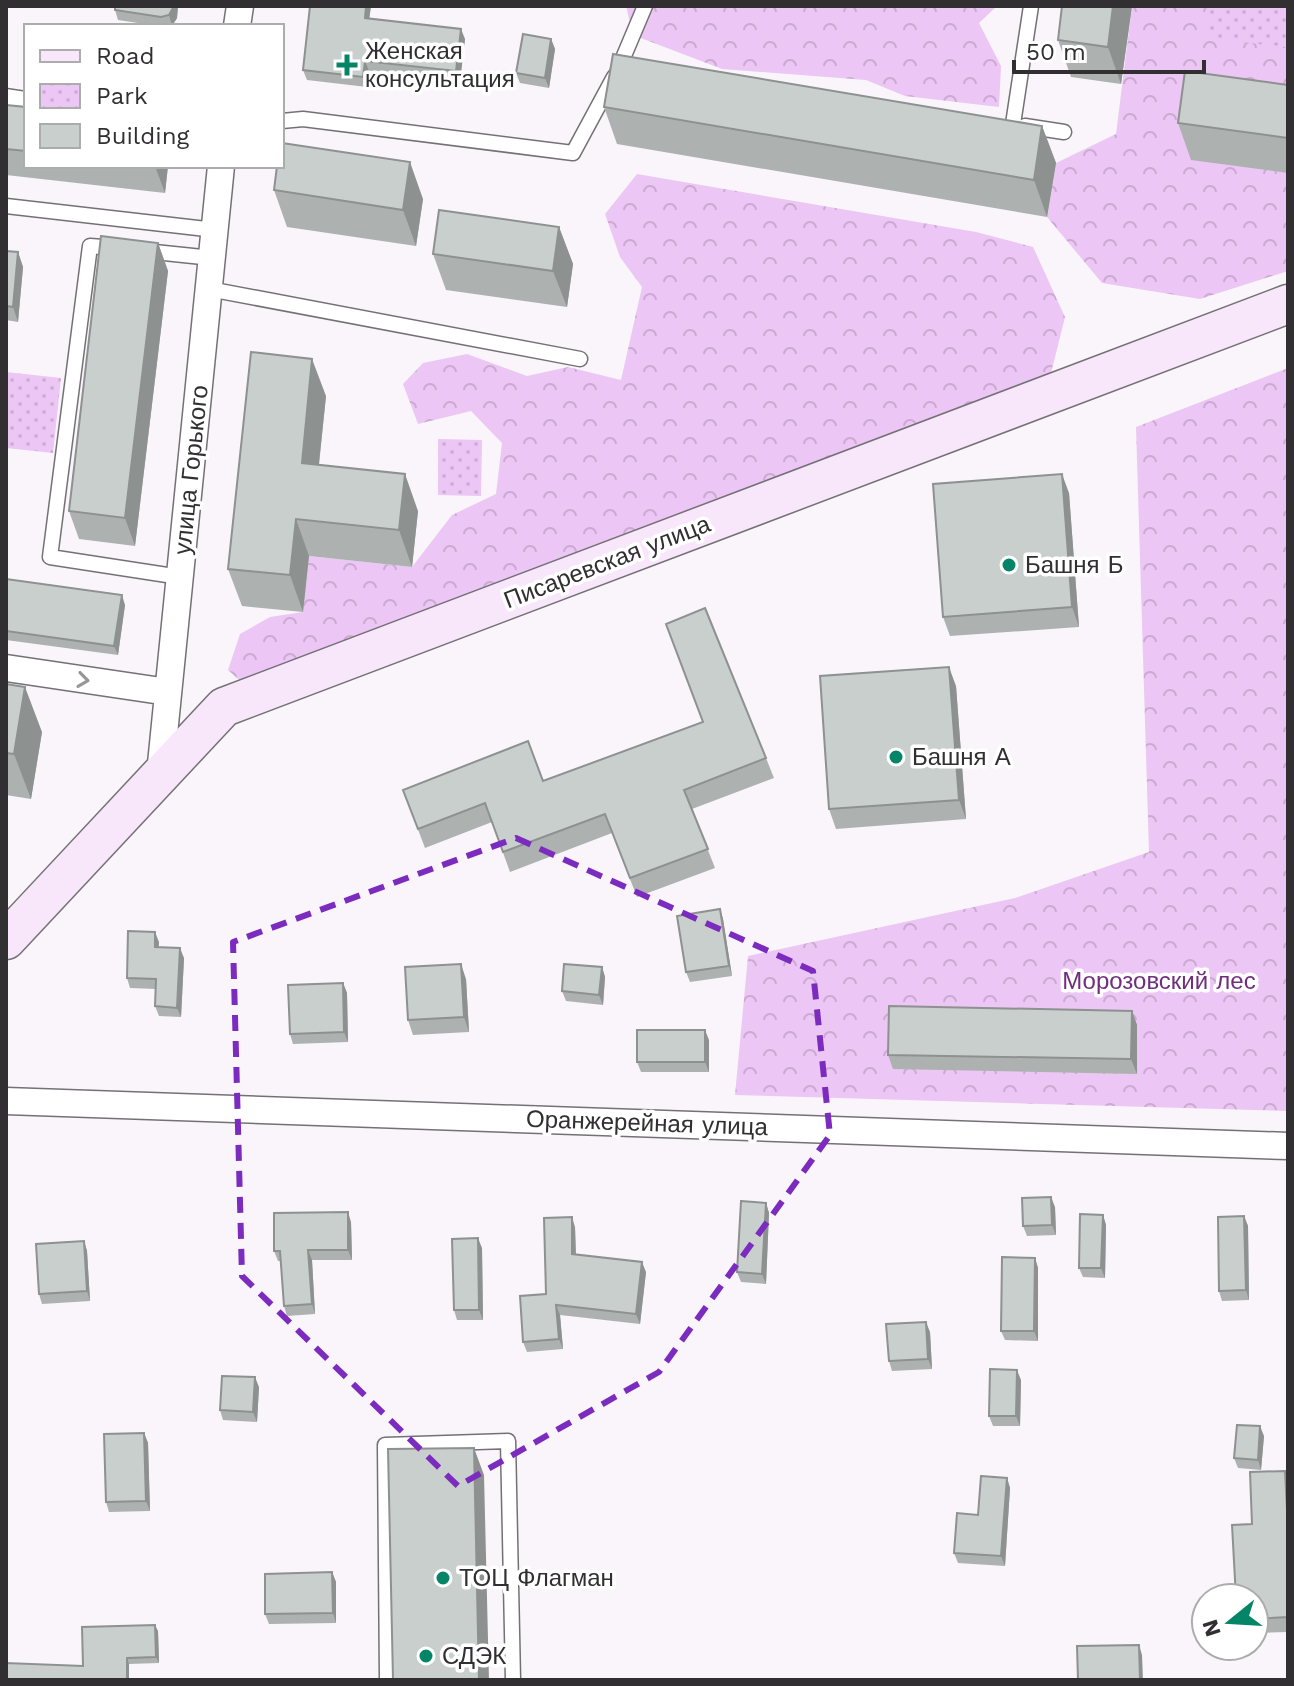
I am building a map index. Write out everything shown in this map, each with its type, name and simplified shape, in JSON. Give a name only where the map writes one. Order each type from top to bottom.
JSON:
[{"type":"street","name":"улица Горького","points":[[160,774],[221,168]]},
{"type":"street","name":"Писаревская улица","points":[[6,940],[224,707],[1288,304]]},
{"type":"street","points":[[6,668],[168,692]]},
{"type":"street","name":"Оранжерейная улица","points":[[6,1101],[1288,1146]]},
{"type":"lane","points":[[284,121],[303,119],[573,153],[622,73],[645,6]]},
{"type":"lane","points":[[1031,6],[1005,123],[1064,132]]},
{"type":"lane","points":[[6,206],[215,230]]},
{"type":"lane","points":[[180,577],[50,557],[90,246],[212,258]]},
{"type":"lane","points":[[209,289],[580,359]]},
{"type":"lane","points":[[387,1680],[385,1445],[508,1441],[513,1680]]},
{"type":"highlighted area","points":[[516,838],[813,971],[830,1135],[659,1372],[458,1486],[242,1276],[233,942]]},
{"type":"green space","points":[[626,6],[997,6],[979,23],[1001,66],[999,107],[905,96],[866,80],[722,69],[633,35]]},
{"type":"green space","points":[[1132,6],[1288,6],[1288,271],[1200,299],[1102,283],[1047,217],[1056,163],[1116,134]]},
{"type":"green space","points":[[1210,6],[1288,6],[1286,47],[1207,38]]},
{"type":"green space","points":[[637,174],[976,232],[1033,247],[1065,317],[1050,377],[249,689],[228,670],[240,634],[270,617],[303,612],[309,556],[412,567],[452,515],[496,494],[502,443],[471,411],[418,424],[403,384],[423,363],[467,354],[527,376],[568,367],[621,380],[642,287],[620,257],[605,214]]},
{"type":"green space","name":"Морозовский лес","points":[[1288,368],[1288,1111],[735,1095],[748,956],[1015,898],[1149,852],[1136,427]]},
{"type":"green space","points":[[6,372],[61,378],[53,453],[6,448]]},
{"type":"green space","points":[[438,439],[482,440],[481,496],[438,495]]},
{"type":"building","points":[[115,6],[174,6],[169,15],[161,17],[115,10]]},
{"type":"building","points":[[310,6],[366,6],[365,18],[461,29],[456,71],[365,61],[363,77],[303,70]]},
{"type":"building","points":[[1062,6],[1113,6],[1108,47],[1058,40]]},
{"type":"building","points":[[523,34],[551,39],[545,78],[516,73]]},
{"type":"building","points":[[613,54],[1042,126],[1034,180],[604,107]]},
{"type":"building","points":[[1185,71],[1288,85],[1288,138],[1178,123]]},
{"type":"building","points":[[6,105],[24,107],[24,151],[6,149]]},
{"type":"building","points":[[284,143],[410,162],[403,210],[274,190],[277,168],[284,168]]},
{"type":"building","points":[[439,210],[559,227],[553,271],[433,254]]},
{"type":"building","points":[[101,236],[158,243],[125,518],[69,511]]},
{"type":"building","points":[[6,251],[18,252],[13,307],[6,306]]},
{"type":"building","points":[[251,352],[312,359],[302,463],[405,474],[399,530],[296,519],[290,575],[228,569]]},
{"type":"building","name":"Башня Б","points":[[1062,474],[1072,607],[943,617],[933,484]]},
{"type":"building","points":[[6,579],[122,595],[114,646],[6,631]]},
{"type":"building","points":[[705,608],[766,758],[684,790],[708,849],[630,878],[605,814],[503,852],[485,803],[418,829],[403,790],[528,741],[543,781],[703,722],[666,624]]},
{"type":"building","name":"Башня А","points":[[949,667],[959,800],[829,809],[820,676]]},
{"type":"building","points":[[6,684],[25,687],[14,754],[6,753]]},
{"type":"building","points":[[720,909],[729,966],[686,972],[677,916]]},
{"type":"building","points":[[128,931],[155,932],[155,947],[180,948],[177,1008],[155,1006],[156,979],[127,978]]},
{"type":"building","points":[[461,964],[464,1017],[408,1020],[405,967]]},
{"type":"building","points":[[564,964],[602,967],[599,995],[562,991]]},
{"type":"building","points":[[343,983],[344,1032],[290,1034],[288,985]]},
{"type":"building","points":[[889,1006],[1132,1011],[1131,1059],[888,1055]]},
{"type":"building","points":[[637,1030],[705,1030],[705,1062],[637,1062]]},
{"type":"building","points":[[1051,1197],[1052,1225],[1023,1226],[1022,1198]]},
{"type":"building","points":[[741,1201],[766,1203],[762,1274],[737,1272]]},
{"type":"building","points":[[348,1212],[348,1250],[308,1250],[312,1304],[284,1306],[280,1251],[274,1251],[274,1213]]},
{"type":"building","points":[[1080,1214],[1103,1215],[1101,1268],[1079,1268]]},
{"type":"building","points":[[1244,1216],[1246,1290],[1219,1291],[1218,1217]]},
{"type":"building","points":[[572,1217],[572,1254],[642,1262],[636,1314],[556,1305],[559,1339],[523,1342],[520,1296],[546,1294],[544,1218]]},
{"type":"building","points":[[478,1238],[479,1310],[454,1310],[452,1239]]},
{"type":"building","points":[[84,1241],[87,1291],[39,1294],[36,1244]]},
{"type":"building","points":[[1002,1257],[1035,1258],[1034,1331],[1001,1331]]},
{"type":"building","points":[[926,1322],[928,1359],[889,1361],[886,1324]]},
{"type":"building","points":[[990,1369],[1017,1370],[1016,1416],[989,1416]]},
{"type":"building","points":[[222,1376],[255,1377],[253,1412],[220,1410]]},
{"type":"building","points":[[1237,1425],[1260,1426],[1258,1460],[1234,1458]]},
{"type":"building","points":[[144,1433],[146,1501],[106,1502],[104,1434]]},
{"type":"building","name":"ТОЦ Флагман","points":[[474,1448],[479,1680],[393,1680],[388,1449]]},
{"type":"building","points":[[1285,1471],[1288,1617],[1270,1618],[1270,1582],[1235,1582],[1232,1525],[1252,1524],[1250,1472]]},
{"type":"building","points":[[981,1476],[1007,1478],[1001,1556],[954,1553],[957,1513],[978,1515]]},
{"type":"building","points":[[332,1572],[333,1613],[265,1614],[265,1574]]},
{"type":"building","points":[[155,1625],[156,1657],[127,1658],[127,1680],[6,1680],[6,1663],[83,1666],[82,1627]]},
{"type":"building","points":[[1139,1645],[1140,1680],[1078,1680],[1077,1646]]},
{"type":"place","name":"Женская консультация","points":[[347,65]]},
{"type":"place","name":"Башня Б","points":[[1009,565]]},
{"type":"place","name":"Башня А","points":[[896,757]]},
{"type":"place","name":"ТОЦ Флагман","points":[[443,1578]]},
{"type":"place","name":"СДЭК","points":[[426,1656]]}]
